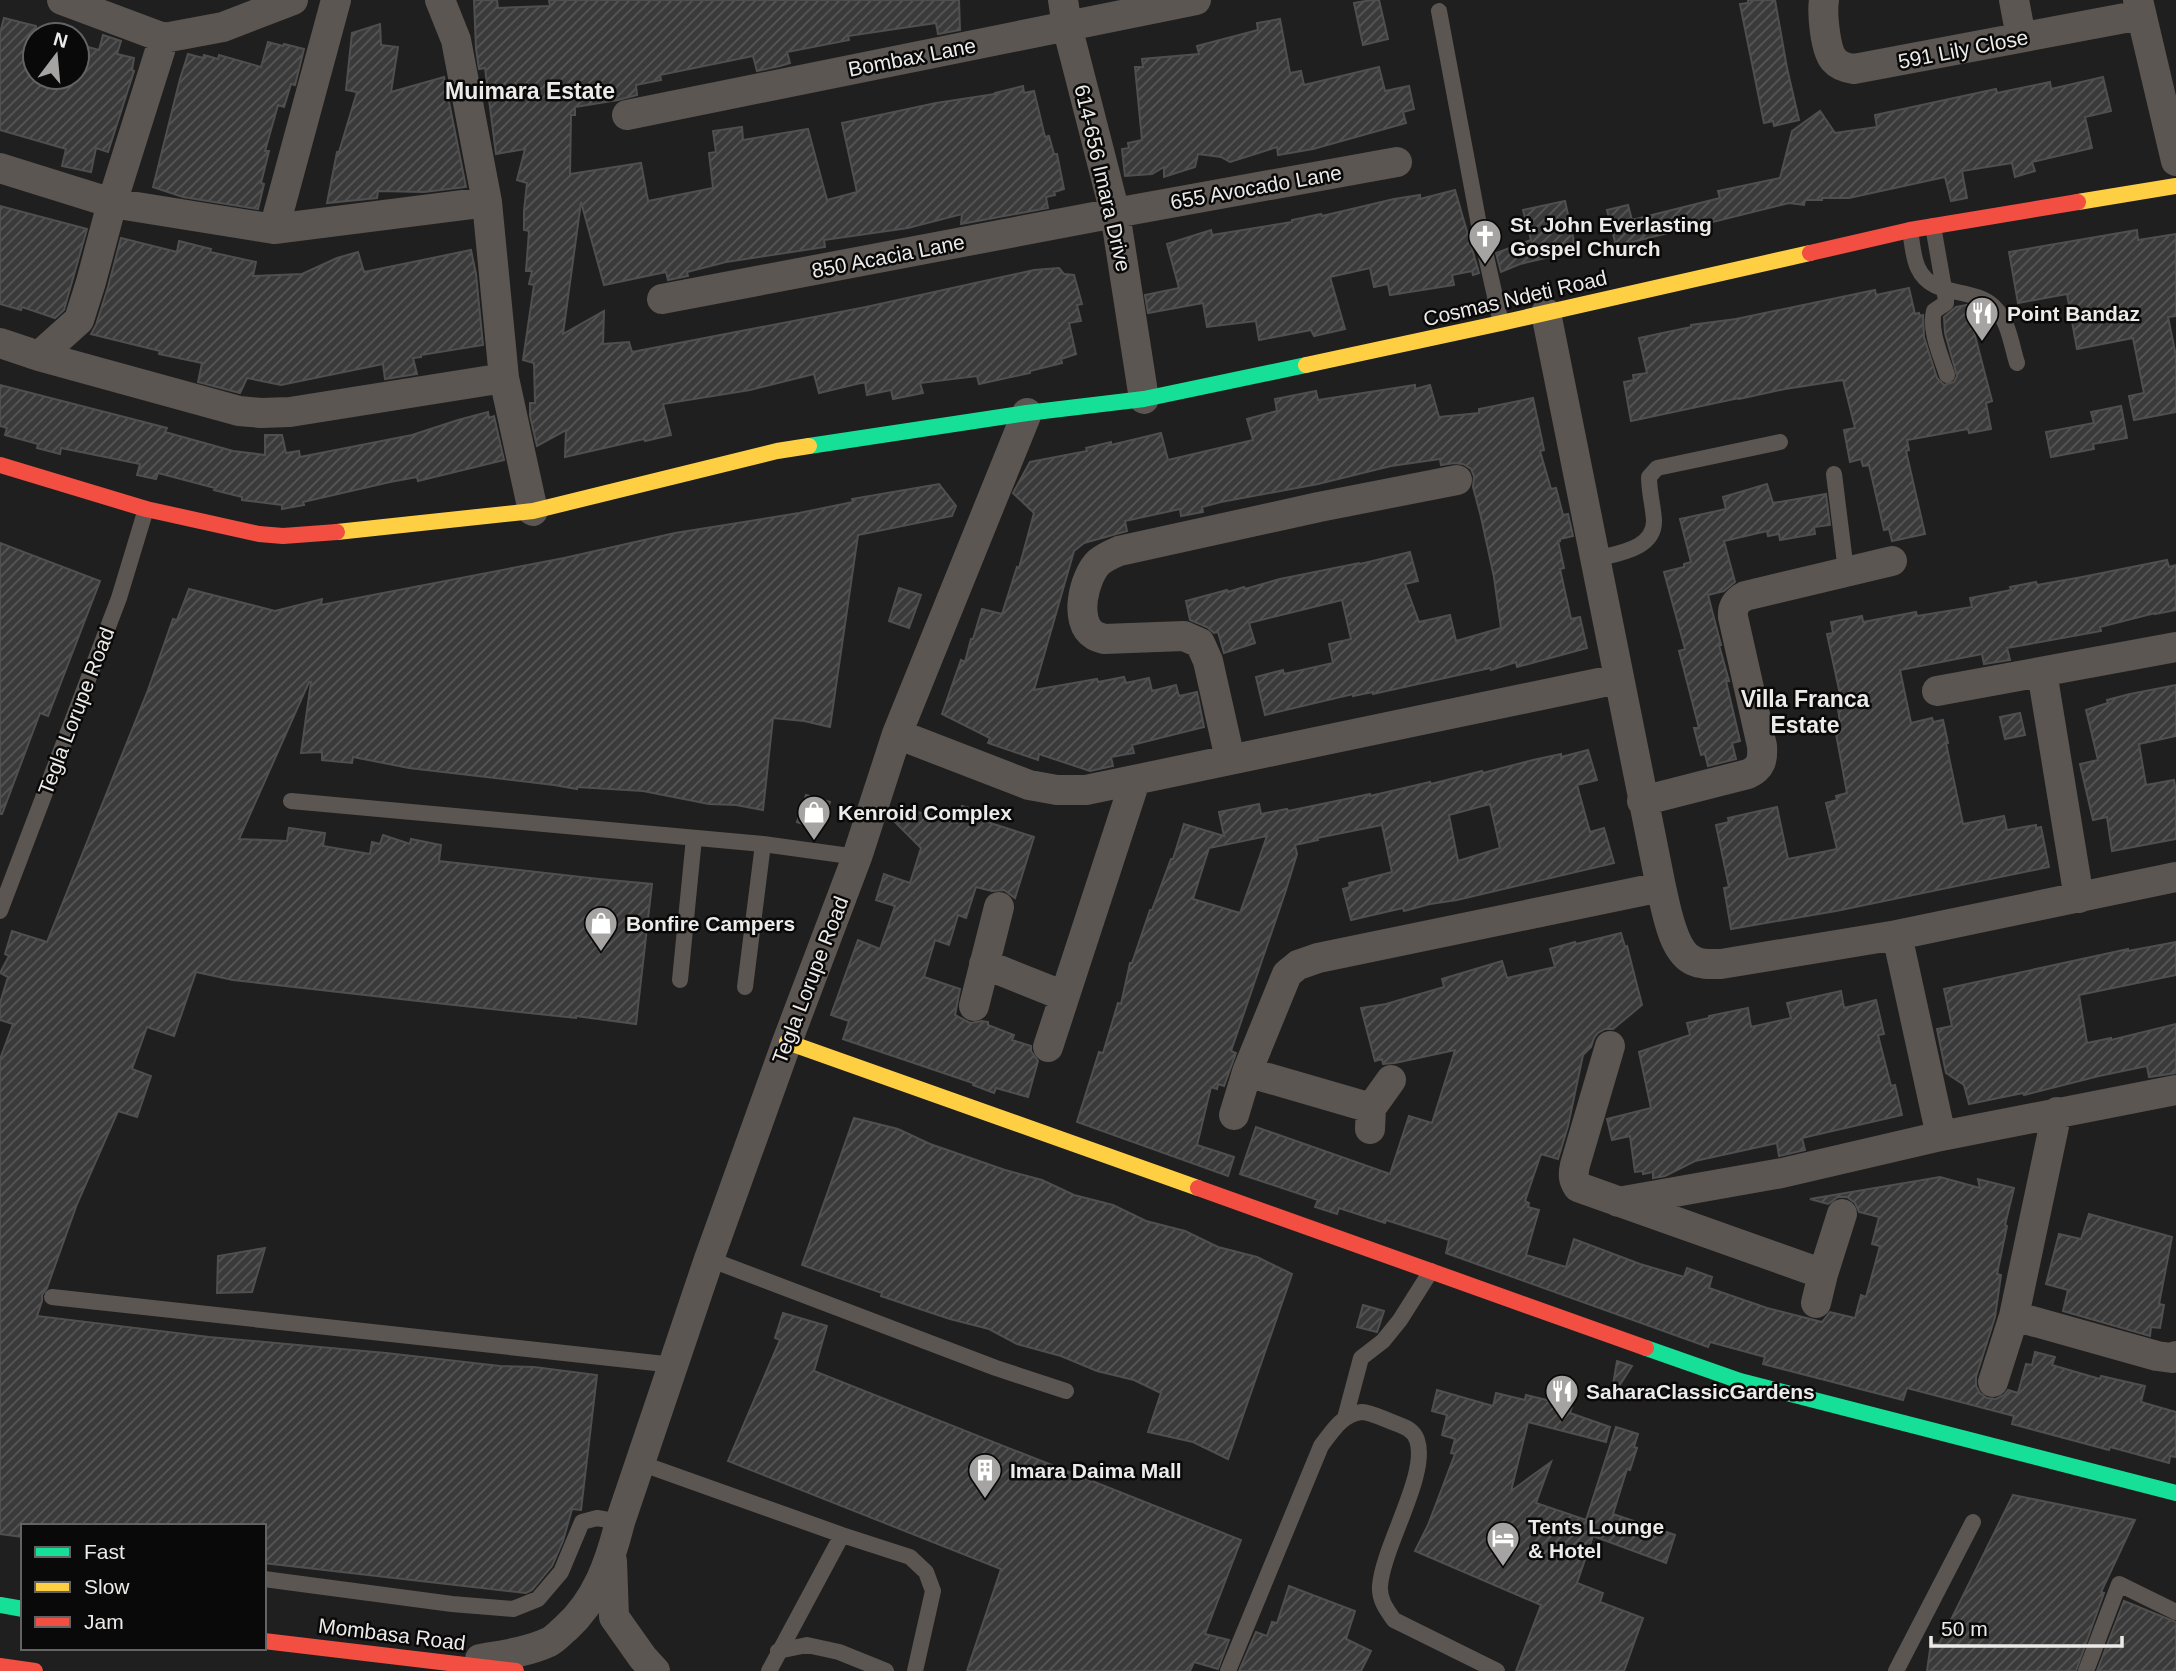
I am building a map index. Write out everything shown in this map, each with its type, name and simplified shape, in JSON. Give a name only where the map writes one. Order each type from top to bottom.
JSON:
[{"type":"main road","name":"Cosmas Ndeti Road","points":[[0,465],[146,509],[258,534],[283,536],[369,530],[533,511],[777,451],[1144,399],[1501,323],[1910,230],[2176,186]]},
{"type":"main road","points":[[787,1042],[1740,1381],[2176,1493]]},
{"type":"main road","points":[[0,1605],[21,1609]]},
{"type":"main road","name":"Mombasa Road","points":[[266,1641],[516,1671]]},
{"type":"main road","points":[[0,1666],[35,1671]]},
{"type":"street","points":[[62,0],[164,38],[223,27],[293,0]]},
{"type":"street","points":[[274,229],[336,0]]},
{"type":"street","points":[[440,0],[456,40],[487,202],[504,378],[533,511]]},
{"type":"street","name":"Bombax Lane","points":[[628,115],[1065,13],[1196,0]]},
{"type":"street","points":[[2014,0],[2021,37]]},
{"type":"street","name":"591 Lily Close","points":[[1823,7],[1830,55],[1839,65],[1854,69],[2021,37],[2140,7]]},
{"type":"street","points":[[2140,7],[2176,161]]},
{"type":"street","name":"614-656 Imara Drive","points":[[1065,13],[1115,213],[1144,399]]},
{"type":"street","points":[[39,356],[79,320],[92,282],[112,203],[164,38]]},
{"type":"street","name":"655 Avocado Lane","points":[[1115,213],[1397,162]]},
{"type":"street","points":[[0,168],[112,203],[274,229],[487,202]]},
{"type":"street","name":"850 Acacia Lane","points":[[662,299],[1115,213]]},
{"type":"street","points":[[1546,313],[1661,887],[1674,937],[1681,949],[1694,961],[1721,964],[1896,934],[2176,877]]},
{"type":"street","points":[[0,343],[239,411],[261,413],[290,412],[504,378]]},
{"type":"street","name":"Tegla Lorupe Road","points":[[456,1662],[519,1652],[551,1641],[578,1617],[593,1597],[612,1554],[620,1522],[709,1259],[857,857],[897,734],[1027,414]]},
{"type":"street","points":[[1230,759],[1208,661],[1199,643],[1184,636],[1104,639],[1092,635],[1086,625],[1083,599],[1086,583],[1093,569],[1100,561],[1119,551],[1457,480]]},
{"type":"street","points":[[1642,801],[1756,771],[1760,765],[1762,746],[1733,617],[1734,606],[1745,596],[1892,561]]},
{"type":"street","points":[[1937,691],[2176,647]]},
{"type":"street","points":[[2042,672],[2079,898]]},
{"type":"street","points":[[897,734],[1029,785],[1058,790],[1086,790],[1618,679]]},
{"type":"street","points":[[1048,1047],[1135,781]]},
{"type":"street","points":[[1234,1115],[1247,1072],[1280,988],[1287,974],[1298,965],[1318,958],[1661,887]]},
{"type":"street","points":[[974,1006],[999,907]]},
{"type":"street","points":[[1896,934],[1941,1136]]},
{"type":"street","points":[[984,964],[1064,996]]},
{"type":"street","points":[[1610,1046],[1573,1174],[1578,1187],[1823,1274]]},
{"type":"street","points":[[1247,1072],[1371,1118],[1391,1080]]},
{"type":"street","points":[[1618,1202],[1782,1173],[1941,1136],[2176,1090]]},
{"type":"street","points":[[1993,1382],[2014,1316],[2057,1112]]},
{"type":"street","points":[[1816,1303],[1842,1214]]},
{"type":"street","points":[[2014,1316],[2158,1356],[2176,1356]]},
{"type":"street","name":"Tegla Lorupe Road","points":[[612,1554],[614,1617],[655,1671]]},
{"type":"lane","points":[[1439,11],[1479,225],[1501,323]]},
{"type":"lane","points":[[1933,226],[1946,303],[1932,314],[1937,344],[1947,375]]},
{"type":"lane","points":[[1910,230],[1918,268],[1929,282],[1945,290],[1974,295],[1993,306],[2006,322],[2017,362]]},
{"type":"lane","points":[[1596,559],[1631,549],[1647,541],[1653,533],[1649,477],[1657,468],[1780,442]]},
{"type":"lane","points":[[1834,474],[1846,571]]},
{"type":"lane","name":"Tegla Lorupe Road","points":[[0,911],[119,598],[146,509]]},
{"type":"lane","points":[[291,801],[763,844],[857,857]]},
{"type":"lane","points":[[680,980],[694,838]]},
{"type":"lane","points":[[745,987],[763,844]]},
{"type":"lane","points":[[709,1259],[996,1368],[1066,1391]]},
{"type":"lane","points":[[1345,1418],[1361,1358],[1383,1341],[1400,1320],[1431,1271]]},
{"type":"lane","points":[[52,1297],[674,1365]]},
{"type":"lane","points":[[1228,1671],[1321,1446],[1345,1418],[1362,1412],[1408,1427],[1417,1440],[1418,1473],[1384,1567],[1380,1587],[1383,1605],[1394,1620],[1497,1671]]},
{"type":"lane","points":[[640,1463],[910,1558],[926,1572],[933,1591],[915,1671]]},
{"type":"lane","points":[[266,1579],[452,1604],[513,1609],[538,1600],[561,1572],[582,1522],[597,1518],[620,1522]]},
{"type":"lane","points":[[1896,1671],[1973,1522]]},
{"type":"lane","points":[[769,1671],[842,1535]]},
{"type":"lane","points":[[2086,1671],[2119,1584],[2176,1612]]},
{"type":"lane","points":[[778,1651],[807,1645],[839,1652],[886,1671]]},
{"type":"building","points":[[474,0],[497,0],[498,8],[550,6],[549,0],[959,0],[960,30],[938,34],[936,23],[848,36],[849,40],[787,52],[790,63],[780,66],[757,71],[753,56],[660,75],[661,80],[636,85],[637,95],[575,107],[575,115],[571,115],[570,174],[641,163],[648,201],[713,188],[709,153],[716,152],[713,131],[742,127],[743,140],[808,129],[827,200],[857,192],[842,123],[936,103],[995,94],[1023,86],[1024,93],[1034,91],[1045,137],[1049,136],[1054,154],[1057,154],[1064,189],[1046,197],[1048,208],[961,224],[962,214],[908,228],[824,240],[825,247],[726,262],[687,272],[688,276],[668,280],[666,272],[604,285],[581,202],[563,334],[604,311],[603,344],[629,342],[632,352],[866,307],[1034,270],[1059,268],[1064,274],[1074,275],[1082,304],[1077,305],[1081,321],[1069,323],[1076,354],[1061,359],[1062,363],[1030,373],[979,384],[977,376],[920,383],[923,393],[893,399],[891,390],[867,395],[865,382],[819,393],[814,374],[750,390],[663,404],[671,435],[565,457],[566,430],[537,446],[530,416],[530,403],[535,403],[534,363],[523,360],[534,285],[529,284],[532,271],[526,271],[529,231],[524,230],[524,211],[527,183],[517,180],[525,149],[496,154],[485,68],[479,69],[476,49]]},
{"type":"building","points":[[1379,0],[1388,39],[1363,45],[1354,3]]},
{"type":"building","points":[[1748,0],[1775,0],[1799,120],[1774,126],[1773,121],[1764,123],[1740,4],[1748,3]]},
{"type":"building","points":[[4,18],[21,22],[21,91],[91,91],[91,48],[99,50],[103,35],[121,41],[117,54],[134,58],[134,71],[108,152],[96,148],[91,172],[62,166],[66,149],[0,130],[0,33]]},
{"type":"building","points":[[1280,19],[1290,73],[1301,71],[1304,85],[1379,67],[1385,91],[1409,86],[1414,109],[1403,112],[1406,123],[1313,149],[1278,155],[1277,147],[1230,162],[1221,157],[1198,154],[1195,167],[1164,177],[1164,167],[1152,174],[1125,176],[1122,149],[1129,148],[1128,143],[1142,140],[1135,67],[1143,67],[1142,59],[1199,54],[1197,46],[1258,30],[1257,23]]},
{"type":"building","points":[[380,24],[381,45],[398,47],[391,92],[444,77],[466,187],[424,192],[378,191],[377,198],[327,203],[337,152],[357,92],[346,90],[352,33]]},
{"type":"building","points":[[268,42],[304,49],[295,85],[291,84],[284,107],[278,105],[265,151],[269,151],[258,209],[183,197],[153,187],[188,54],[218,59],[219,55],[261,67]]},
{"type":"building","points":[[2103,77],[2111,111],[2085,117],[2092,148],[2032,162],[2035,171],[2015,177],[2012,163],[1962,171],[1967,198],[1951,201],[1945,177],[1849,198],[1805,200],[1804,205],[1789,203],[1616,246],[1607,210],[1628,205],[1632,220],[1720,198],[1718,191],[1780,178],[1792,131],[1820,111],[1835,133],[1877,127],[1875,115],[1996,89],[1997,93],[2050,82],[2051,89]]},
{"type":"building","points":[[1455,190],[1479,273],[1473,275],[1472,271],[1452,275],[1454,285],[1390,295],[1388,284],[1374,287],[1370,268],[1330,277],[1345,329],[1314,336],[1311,330],[1259,340],[1256,321],[1207,327],[1203,303],[1148,313],[1145,295],[1179,288],[1167,244],[1211,230],[1212,235],[1292,222],[1394,199],[1420,195],[1420,199]]},
{"type":"building","points":[[1565,201],[1576,251],[1520,264],[1501,272],[1496,253],[1531,240],[1523,210]]},
{"type":"building","points":[[0,206],[87,229],[64,310],[55,318],[22,307],[21,310],[0,304]]},
{"type":"building","points":[[2137,230],[2138,240],[2176,234],[2176,316],[2168,317],[2176,356],[2176,412],[2134,420],[2129,396],[2144,393],[2133,338],[2077,349],[2067,294],[2018,303],[2009,252]]},
{"type":"building","points":[[121,238],[177,252],[179,241],[211,249],[210,252],[256,262],[253,276],[302,274],[358,252],[364,272],[471,250],[483,345],[421,355],[413,358],[417,374],[385,379],[383,364],[281,385],[247,378],[240,393],[198,382],[202,363],[159,354],[160,351],[91,334],[108,287]]},
{"type":"building","points":[[1909,288],[1915,314],[1923,315],[1924,337],[1937,378],[1944,385],[1954,382],[1957,376],[1945,333],[1944,317],[1956,307],[1967,305],[1992,401],[1986,403],[1991,429],[1969,433],[1968,429],[1907,440],[1909,450],[1906,451],[1925,534],[1892,541],[1889,529],[1884,530],[1869,465],[1863,466],[1861,459],[1850,462],[1844,430],[1855,428],[1843,380],[1785,389],[1631,421],[1624,382],[1634,380],[1633,375],[1647,373],[1639,338],[1691,325],[1736,319],[1875,290],[1876,295]]},
{"type":"building","points":[[0,385],[167,428],[165,432],[233,451],[265,455],[265,435],[282,435],[286,453],[299,451],[300,457],[412,435],[488,412],[489,418],[494,416],[504,460],[418,481],[417,477],[390,482],[282,509],[282,505],[242,500],[242,497],[214,490],[215,488],[158,473],[156,479],[137,475],[140,464],[61,448],[60,454],[37,448],[38,444],[5,435],[7,428],[0,426]]},
{"type":"building","points":[[1415,385],[1415,389],[1430,385],[1439,417],[1479,413],[1479,409],[1533,398],[1544,450],[1540,451],[1551,489],[1556,488],[1563,515],[1568,514],[1573,536],[1558,541],[1564,568],[1560,569],[1571,619],[1580,617],[1587,648],[1517,667],[1516,662],[1491,670],[1490,668],[1373,694],[1353,694],[1265,715],[1256,677],[1333,663],[1329,644],[1351,639],[1342,600],[1249,623],[1255,643],[1224,653],[1218,632],[1214,633],[1190,620],[1186,601],[1410,552],[1418,581],[1405,584],[1419,622],[1450,615],[1456,641],[1501,628],[1494,577],[1473,487],[1474,476],[1471,469],[1463,464],[1441,465],[1440,459],[1391,466],[1318,484],[1221,502],[1202,507],[1203,512],[1181,516],[1180,509],[1125,521],[1127,531],[1084,543],[1074,551],[1034,690],[1097,679],[1098,682],[1124,677],[1126,683],[1149,678],[1152,691],[1176,685],[1179,696],[1197,692],[1204,727],[1132,745],[1134,753],[1111,757],[1113,766],[1090,771],[1039,754],[1038,760],[988,743],[990,738],[942,714],[961,660],[965,662],[982,609],[1002,614],[1017,567],[1019,568],[1034,513],[1013,493],[1030,462],[1161,433],[1168,460],[1253,440],[1247,419],[1277,411],[1275,399],[1316,391],[1318,400]]},
{"type":"building","points":[[2121,406],[2127,438],[2093,444],[2094,449],[2051,457],[2046,432],[2094,423],[2091,412]]},
{"type":"building","points":[[939,484],[956,506],[952,516],[858,535],[830,727],[773,718],[763,810],[709,804],[643,791],[577,789],[409,768],[353,757],[352,763],[322,760],[322,752],[301,753],[309,682],[239,839],[287,841],[289,828],[325,833],[323,846],[370,854],[372,842],[380,844],[383,835],[410,844],[411,839],[441,845],[439,861],[652,884],[636,1024],[233,980],[196,972],[174,1036],[147,1027],[132,1069],[151,1076],[137,1117],[118,1111],[77,1204],[47,1288],[42,1295],[37,1316],[209,1337],[597,1375],[581,1510],[572,1509],[563,1541],[552,1566],[532,1590],[526,1593],[266,1563],[266,1524],[21,1524],[21,1537],[0,1534],[0,1059],[13,1024],[0,1020],[0,1003],[8,977],[0,973],[9,956],[5,954],[12,931],[47,942],[148,690],[173,619],[177,620],[189,589],[275,611],[322,599],[321,605],[564,558],[675,533],[799,513],[853,502],[852,499]]},
{"type":"building","points":[[1767,484],[1773,503],[1826,494],[1830,525],[1814,527],[1815,534],[1780,540],[1779,534],[1768,536],[1767,531],[1724,541],[1735,582],[1724,591],[1708,595],[1729,681],[1726,681],[1740,741],[1732,743],[1736,759],[1708,766],[1705,754],[1701,755],[1694,728],[1699,728],[1679,651],[1685,649],[1664,572],[1684,567],[1684,564],[1691,562],[1680,519],[1726,509],[1723,497]]},
{"type":"building","points":[[0,543],[100,581],[48,716],[40,713],[2,814],[0,814]]},
{"type":"building","points":[[2167,560],[2169,567],[2176,565],[2176,610],[2100,627],[2101,631],[2007,648],[2010,660],[1984,664],[1982,654],[1900,670],[1911,723],[1932,718],[1933,722],[1943,720],[1963,824],[2004,816],[2007,830],[2036,825],[2036,828],[2041,827],[2049,867],[1836,911],[1731,929],[1724,888],[1729,887],[1716,825],[1729,822],[1728,818],[1777,807],[1788,859],[1837,849],[1826,803],[1847,793],[1834,723],[1840,722],[1838,709],[1843,708],[1827,634],[1833,633],[1831,622],[1862,616],[1863,622],[1916,612],[1917,616],[1972,607],[1970,598],[2011,590],[2010,587],[2036,582],[2037,585]]},
{"type":"building","points":[[899,588],[921,595],[909,628],[889,621]]},
{"type":"building","points":[[2176,685],[2176,736],[2139,744],[2146,785],[2174,780],[2176,839],[2112,851],[2107,817],[2093,820],[2080,764],[2098,760],[2086,710],[2108,703],[2107,700]]},
{"type":"building","points":[[2020,713],[2025,735],[2005,739],[2000,717]]},
{"type":"building","points":[[1588,750],[1597,780],[1577,785],[1590,832],[1604,828],[1614,863],[1457,900],[1404,911],[1403,908],[1351,920],[1343,889],[1350,887],[1349,883],[1392,872],[1382,825],[1295,845],[1297,854],[1286,890],[1231,1051],[1236,1053],[1224,1086],[1218,1084],[1217,1089],[1211,1087],[1197,1145],[1234,1157],[1228,1176],[1077,1122],[1099,1052],[1103,1053],[1118,1003],[1121,1004],[1130,963],[1173,859],[1184,824],[1224,836],[1219,812],[1259,804],[1261,814],[1288,811],[1430,782],[1431,784],[1561,754],[1561,757]],"holes":[[[1490,804],[1500,848],[1458,861],[1449,815]],[[1267,836],[1240,913],[1193,899],[1209,848]]]},
{"type":"building","points":[[806,795],[830,802],[821,830],[797,822]]},
{"type":"building","points":[[962,806],[983,812],[981,820],[1034,837],[1015,898],[1004,890],[992,891],[976,887],[966,918],[958,915],[949,945],[935,940],[924,977],[960,989],[955,1015],[970,1023],[988,1022],[988,1025],[1014,1035],[1012,1040],[1031,1046],[1031,1051],[1038,1061],[1028,1097],[996,1088],[994,1093],[973,1083],[843,1039],[849,1021],[831,1015],[858,940],[880,949],[895,906],[876,900],[884,874],[910,883],[921,848],[889,816],[891,810],[911,810],[957,823]]},
{"type":"building","points":[[1621,933],[1625,947],[1627,946],[1642,1005],[1613,1029],[1598,1033],[1591,1047],[1583,1055],[1558,1159],[1541,1154],[1525,1201],[1529,1203],[1528,1207],[1539,1210],[1526,1255],[1566,1267],[1574,1239],[1684,1277],[1687,1268],[1712,1277],[1709,1288],[1767,1308],[1822,1322],[1830,1312],[1855,1318],[1861,1295],[1866,1297],[1880,1246],[1872,1244],[1879,1217],[1859,1212],[1855,1203],[1847,1197],[1838,1197],[1828,1204],[1810,1199],[1940,1177],[1980,1188],[1978,1179],[2014,1188],[1997,1274],[2001,1275],[1995,1317],[1976,1377],[1976,1386],[1980,1393],[1987,1398],[1996,1399],[2008,1390],[2018,1393],[2026,1364],[2032,1365],[2035,1352],[2055,1357],[2052,1365],[2100,1379],[2101,1376],[2145,1386],[2141,1402],[2176,1412],[2176,1457],[2170,1456],[2169,1463],[2110,1447],[2109,1450],[2012,1424],[2014,1416],[1907,1388],[1903,1400],[1763,1364],[1765,1357],[1710,1342],[1708,1347],[1446,1253],[1449,1240],[1339,1208],[1337,1214],[1315,1207],[1318,1200],[1240,1174],[1256,1127],[1390,1174],[1409,1116],[1432,1123],[1455,1050],[1395,1063],[1383,1064],[1382,1059],[1375,1061],[1361,1008],[1386,1004],[1444,987],[1442,979],[1502,961],[1507,978],[1555,967],[1550,949]]},
{"type":"building","points":[[2176,942],[2176,975],[2079,995],[2087,1043],[2176,1024],[2176,1073],[2149,1077],[2147,1066],[2024,1095],[2023,1093],[1969,1104],[1964,1085],[1946,1073],[1937,1029],[1952,1026],[1944,989],[2128,949]]},
{"type":"building","points":[[1841,991],[1844,1008],[1876,1000],[1884,1034],[1878,1035],[1891,1086],[1895,1085],[1902,1115],[1802,1138],[1805,1150],[1779,1156],[1777,1143],[1695,1161],[1665,1176],[1653,1178],[1653,1172],[1635,1172],[1630,1136],[1612,1140],[1607,1119],[1651,1108],[1639,1052],[1690,1035],[1687,1023],[1709,1016],[1748,1008],[1751,1027],[1791,1018],[1787,1003]]},
{"type":"building","points":[[854,1118],[898,1129],[930,1144],[1042,1180],[1074,1195],[1113,1205],[1146,1221],[1185,1231],[1218,1247],[1257,1257],[1292,1274],[1228,1459],[1193,1442],[1148,1432],[1161,1393],[1134,1380],[1097,1371],[1061,1356],[1017,1344],[989,1329],[881,1296],[882,1293],[802,1265]]},
{"type":"building","points":[[2089,1214],[2172,1237],[2159,1304],[2164,1305],[2160,1328],[2151,1327],[2150,1336],[2063,1311],[2068,1290],[2046,1284],[2059,1234],[2081,1239]]},
{"type":"building","points":[[265,1248],[252,1292],[217,1293],[218,1256]]},
{"type":"building","points":[[1363,1305],[1384,1311],[1377,1332],[1357,1327]]},
{"type":"building","name":"Imara Daima Mall","points":[[783,1313],[827,1326],[814,1371],[1241,1540],[1205,1634],[1229,1640],[1218,1669],[1194,1662],[1190,1671],[967,1671],[1001,1569],[728,1461],[780,1340],[775,1338]]},
{"type":"building","points":[[1617,1361],[1632,1366],[1611,1397]]},
{"type":"building","points":[[1437,1390],[1493,1406],[1496,1393],[1525,1400],[1526,1395],[1572,1406],[1570,1413],[1610,1427],[1606,1442],[1528,1422],[1511,1491],[1551,1462],[1536,1503],[1586,1520],[1616,1427],[1638,1434],[1634,1447],[1637,1448],[1630,1470],[1627,1469],[1613,1514],[1675,1535],[1666,1563],[1593,1536],[1577,1583],[1603,1593],[1600,1602],[1643,1618],[1624,1671],[1516,1671],[1541,1605],[1415,1551],[1428,1525],[1455,1454],[1451,1453],[1455,1439],[1442,1435],[1447,1415],[1432,1411]]},
{"type":"building","points":[[2013,1495],[2135,1520],[2101,1592],[2104,1593],[2076,1671],[1927,1671],[1931,1643],[1939,1644]]},
{"type":"building","points":[[1289,1586],[1355,1611],[1346,1639],[1371,1651],[1361,1671],[1239,1671],[1256,1632],[1267,1636],[1272,1622],[1277,1623]]},
{"type":"building","points":[[2124,1601],[2176,1622],[2176,1671],[2097,1671]]},
{"type":"traffic: fast","points":[[809,446],[1027,413],[1144,399],[1306,365]]},
{"type":"traffic: fast","points":[[1646,1348],[1740,1381],[2176,1493]]},
{"type":"traffic: fast","points":[[0,1605],[21,1609]]},
{"type":"traffic: slow","points":[[2078,202],[2176,186]]},
{"type":"traffic: slow","points":[[1306,365],[1810,253]]},
{"type":"traffic: slow","points":[[337,532],[533,511],[777,451],[809,446]]},
{"type":"traffic: slow","points":[[787,1042],[1198,1188]]},
{"type":"traffic: jam","points":[[1810,253],[1910,230],[2078,202]]},
{"type":"traffic: jam","points":[[0,465],[146,509],[259,534],[283,536],[337,532]]},
{"type":"traffic: jam","points":[[1198,1188],[1646,1348]]},
{"type":"traffic: jam","points":[[266,1641],[516,1671]]},
{"type":"traffic: jam","points":[[0,1666],[35,1671]]},
{"type":"place","name":"St. John Everlasting Gospel Church","points":[[1485,266]]},
{"type":"place","name":"Point Bandaz","points":[[1982,343]]},
{"type":"place","name":"Kenroid Complex","points":[[814,842]]},
{"type":"place","name":"Bonfire Campers","points":[[601,953]]},
{"type":"place","name":"SaharaClassicGardens","points":[[1562,1421]]},
{"type":"place","name":"Imara Daima Mall","points":[[985,1500]]},
{"type":"place","name":"Tents Lounge & Hotel","points":[[1503,1568]]},
{"type":"district","name":"Muimara Estate","points":[[530,91]]},
{"type":"district","name":"Villa Franca Estate","points":[[1805,712]]}]
